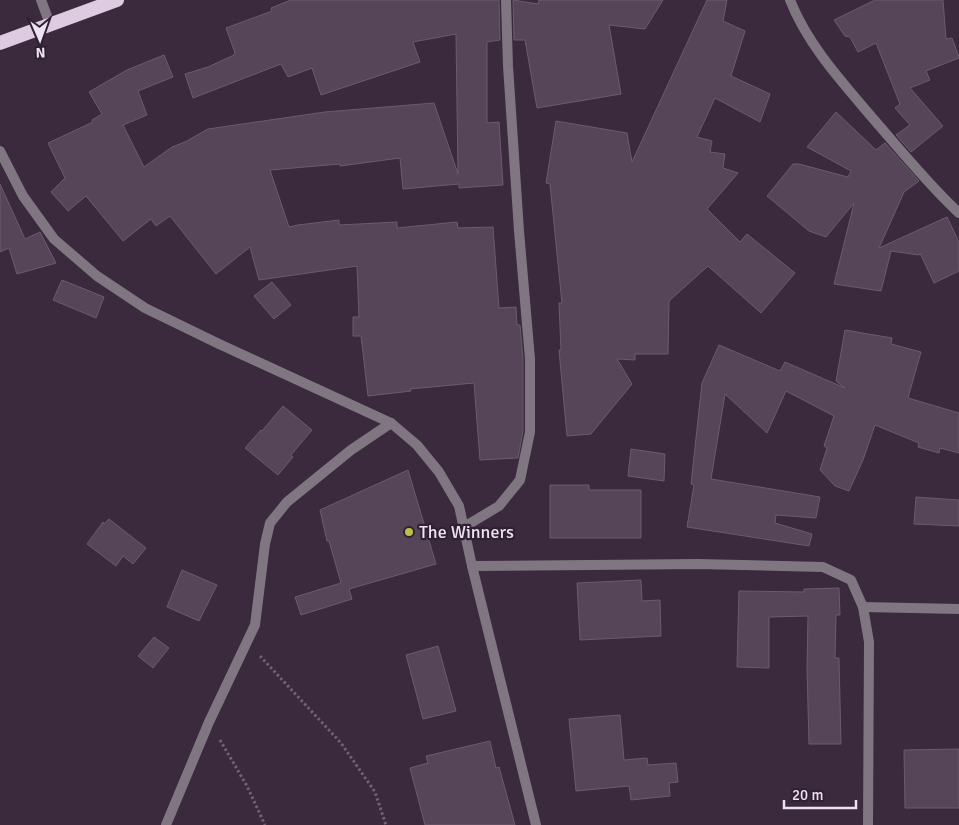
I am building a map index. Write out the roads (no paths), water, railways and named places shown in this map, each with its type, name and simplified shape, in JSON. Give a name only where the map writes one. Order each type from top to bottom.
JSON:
[{"type":"highway","points":[[0,43],[117,0]]},
{"type":"street","points":[[41,0],[50,24]]},
{"type":"street","points":[[464,527],[499,506],[520,480],[530,432],[530,359],[519,231],[508,66],[506,0]]},
{"type":"street","points":[[790,0],[818,52],[936,192],[959,213]]},
{"type":"street","points":[[0,151],[23,196],[54,239],[97,276],[145,308],[391,423],[417,445],[439,472],[459,506],[536,825]]},
{"type":"street","points":[[166,825],[209,722],[256,626],[265,544],[270,523],[287,502],[351,450],[391,423]]},
{"type":"street","points":[[472,566],[678,564],[823,567],[851,580],[863,608],[869,642],[868,825]]},
{"type":"street","points":[[863,608],[959,609]]},
{"type":"place","name":"The Winners","points":[[409,532]]}]
